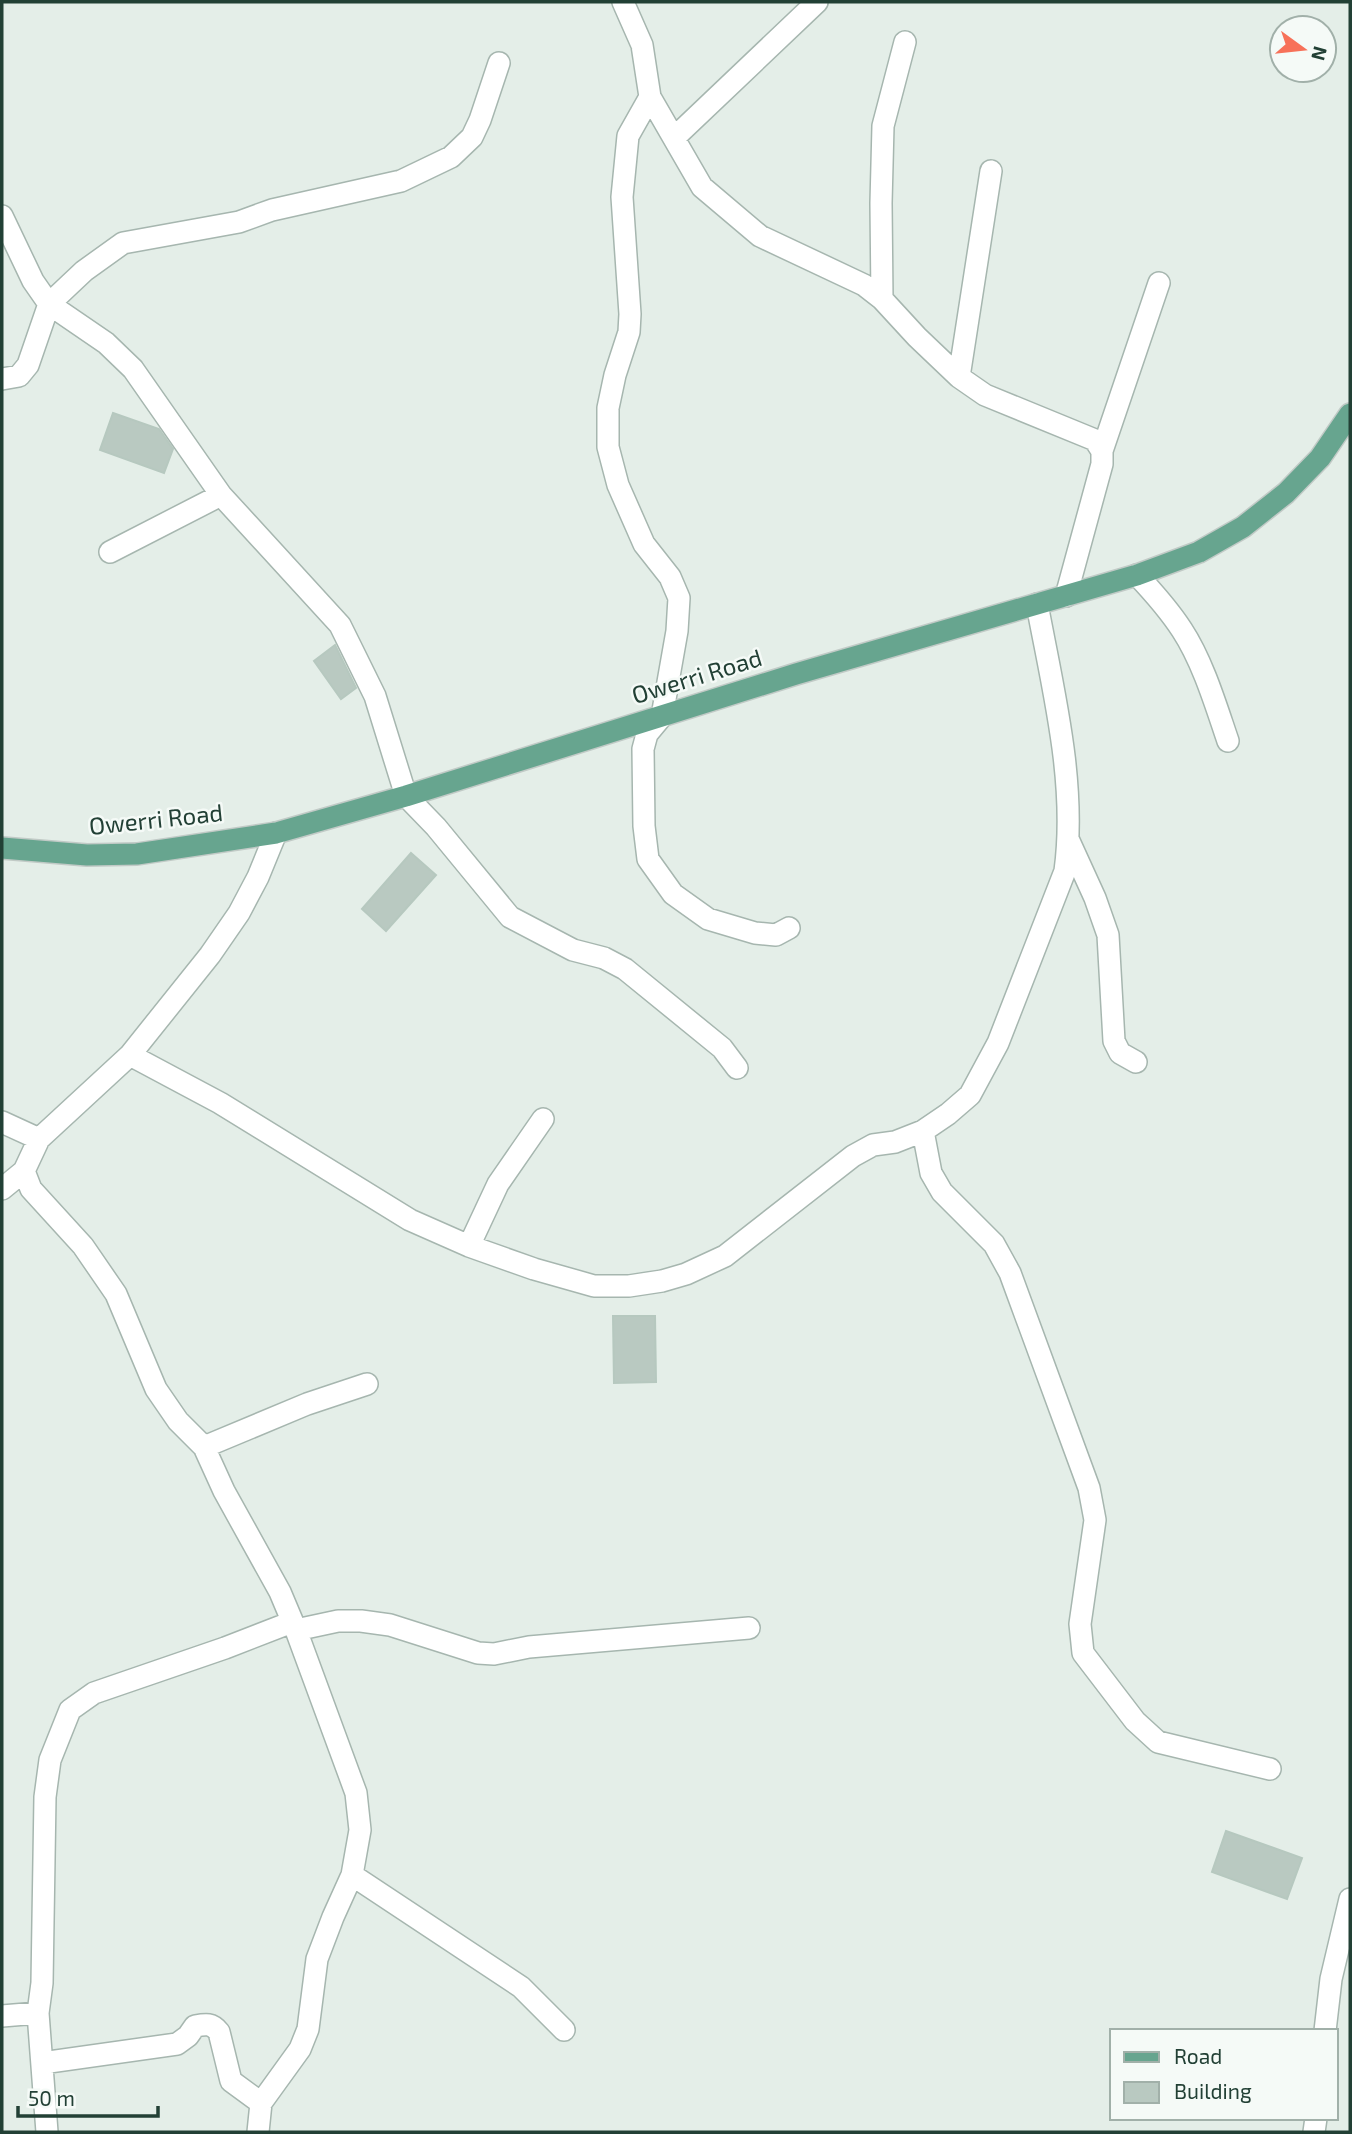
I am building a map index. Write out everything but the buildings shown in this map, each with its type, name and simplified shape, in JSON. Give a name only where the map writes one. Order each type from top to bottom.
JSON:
[{"type":"main road","name":"Owerri Road","points":[[2,848],[88,855],[137,854],[276,833],[406,796],[796,674],[1136,575],[1199,552],[1243,527],[1286,493],[1320,458],[1350,414]]},
{"type":"street","points":[[623,2],[642,45],[650,97],[702,187],[760,236],[864,285],[882,299],[959,377],[985,395],[1095,440],[1102,452]]},
{"type":"street","points":[[674,138],[817,2]]},
{"type":"street","points":[[882,299],[883,126],[905,42]]},
{"type":"street","points":[[2,379],[19,376],[28,365],[49,304],[85,271],[123,243],[239,222],[272,210],[401,181],[452,157],[472,137],[481,120],[499,63]]},
{"type":"street","points":[[650,97],[628,136],[622,197],[631,314],[629,332],[608,408],[608,447],[618,485],[644,544],[670,577],[678,598],[677,631],[662,716],[647,734],[643,749],[644,826],[648,859],[673,894],[708,919],[755,933],[776,935],[789,929]]},
{"type":"street","points":[[959,377],[991,172]]},
{"type":"street","points":[[2,216],[33,281],[49,304],[106,343],[133,369],[221,495],[340,625],[375,696],[406,796],[436,827],[510,917],[573,950],[604,958],[625,969],[722,1048],[737,1068]]},
{"type":"street","points":[[1066,596],[1102,464],[1102,452],[1159,283]]},
{"type":"street","points":[[110,552],[221,495]]},
{"type":"street","points":[[1136,575],[1159,598],[1184,632],[1209,687],[1228,741]]},
{"type":"street","points":[[130,1055],[220,1103],[410,1220],[469,1246],[534,1269],[594,1286],[629,1286],[686,1274],[725,1256],[853,1156],[873,1145],[895,1142],[923,1131],[948,1114],[970,1095],[998,1043],[1065,871],[1069,841],[1065,773],[1038,604]]},
{"type":"street","points":[[2,1189],[24,1171],[39,1139],[130,1055],[210,955],[239,913],[258,877],[276,833]]},
{"type":"street","points":[[1069,841],[1095,898],[1108,935],[1114,1041],[1120,1053],[1136,1062]]},
{"type":"street","points":[[469,1246],[498,1184],[543,1119]]},
{"type":"street","points":[[2,1122],[39,1139]]},
{"type":"street","points":[[923,1131],[931,1173],[942,1192],[993,1244],[1010,1273],[1089,1488],[1095,1520],[1080,1624],[1083,1653],[1135,1721],[1158,1742],[1270,1769]]},
{"type":"street","points":[[24,1171],[31,1189],[83,1246],[116,1294],[156,1389],[178,1421],[204,1447],[224,1491],[280,1592],[356,1793],[360,1830],[352,1875],[317,1959],[308,2029],[300,2049],[261,2103],[258,2132]]},
{"type":"street","points":[[204,1447],[307,1404],[367,1384]]},
{"type":"street","points":[[47,2132],[38,2013],[45,1797],[50,1760],[70,1710],[94,1693],[294,1626],[361,1620],[390,1625],[478,1653],[494,1654],[529,1647],[749,1628]]},
{"type":"street","points":[[352,1875],[522,1987],[564,2030]]},
{"type":"street","points":[[1325,2029],[1331,1979],[1350,1899]]},
{"type":"street","points":[[2,2016],[38,2013]]},
{"type":"street","points":[[42,2063],[177,2044],[188,2036],[195,2026],[206,2024],[214,2026],[219,2032],[231,2081],[261,2103]]}]
